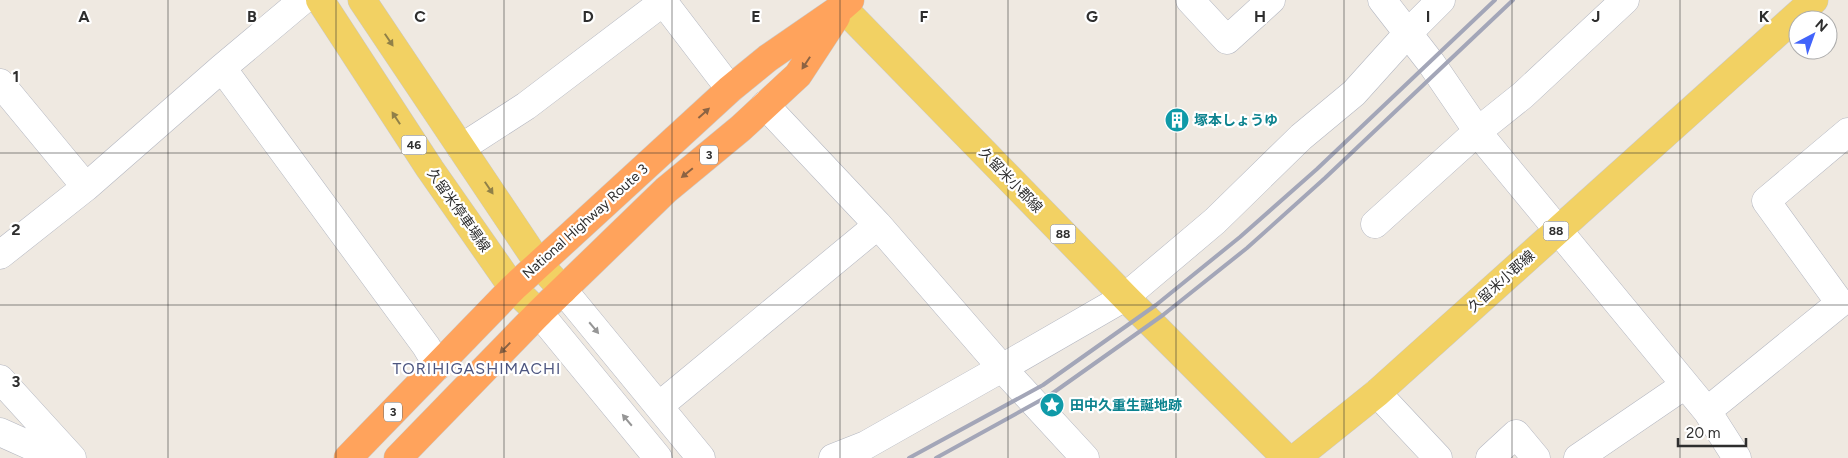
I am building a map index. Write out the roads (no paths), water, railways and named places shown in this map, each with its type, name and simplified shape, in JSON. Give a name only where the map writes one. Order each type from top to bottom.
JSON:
[{"type":"highway","name":"National Highway Route 3","points":[[348,458],[513,288],[539,264],[730,89],[843,2]]},
{"type":"highway","name":"3","points":[[398,458],[539,313],[666,190],[742,128],[798,75],[843,2]]},
{"type":"main road","name":"久留米停車場線","points":[[320,0],[430,169],[513,288],[539,313]]},
{"type":"main road","points":[[362,0],[539,264],[563,290]]},
{"type":"main road","name":"久留米小郡線","points":[[1296,458],[1377,393],[1558,228],[1814,0]]},
{"type":"main road","name":"久留米小郡線","points":[[843,2],[1125,297],[1286,458]]},
{"type":"street","points":[[0,255],[86,187],[303,0]]},
{"type":"street","points":[[1190,0],[1227,40],[1271,0]]},
{"type":"street","points":[[1382,0],[1478,131],[1707,411],[1737,458]]},
{"type":"street","points":[[833,458],[866,445],[1125,297],[1216,221],[1301,137],[1354,93],[1408,33],[1441,0]]},
{"type":"street","points":[[1375,224],[1478,131],[1523,95],[1626,0]]},
{"type":"street","points":[[461,148],[526,106],[663,1],[730,89]]},
{"type":"street","points":[[222,68],[426,346],[438,366]]},
{"type":"street","points":[[0,83],[86,187]]},
{"type":"street","points":[[765,105],[878,225],[1002,368],[1085,458]]},
{"type":"street","points":[[1707,411],[1840,303],[1766,201],[1848,132]]},
{"type":"street","points":[[659,406],[878,225]]},
{"type":"street","points":[[563,290],[701,458]]},
{"type":"street","points":[[539,313],[658,458]]},
{"type":"street","points":[[0,379],[72,458]]},
{"type":"street","points":[[1578,458],[1685,385]]},
{"type":"street","points":[[1377,393],[1438,458]]},
{"type":"street","points":[[0,432],[58,458]]},
{"type":"street","points":[[1490,458],[1516,434],[1536,458]]},
{"type":"railway","points":[[909,458],[1043,385],[1156,305],[1240,237],[1317,169],[1495,0]]},
{"type":"railway","points":[[936,458],[1050,395],[1163,315],[1247,248],[1325,178],[1513,0]]},
{"type":"place","name":"塚本しょうゆ","points":[[1177,120]]},
{"type":"place","name":"田中久重生誕地跡","points":[[1052,405]]},
{"type":"district","name":"TORIHIGASHIMACHI","points":[[477,368]]}]
